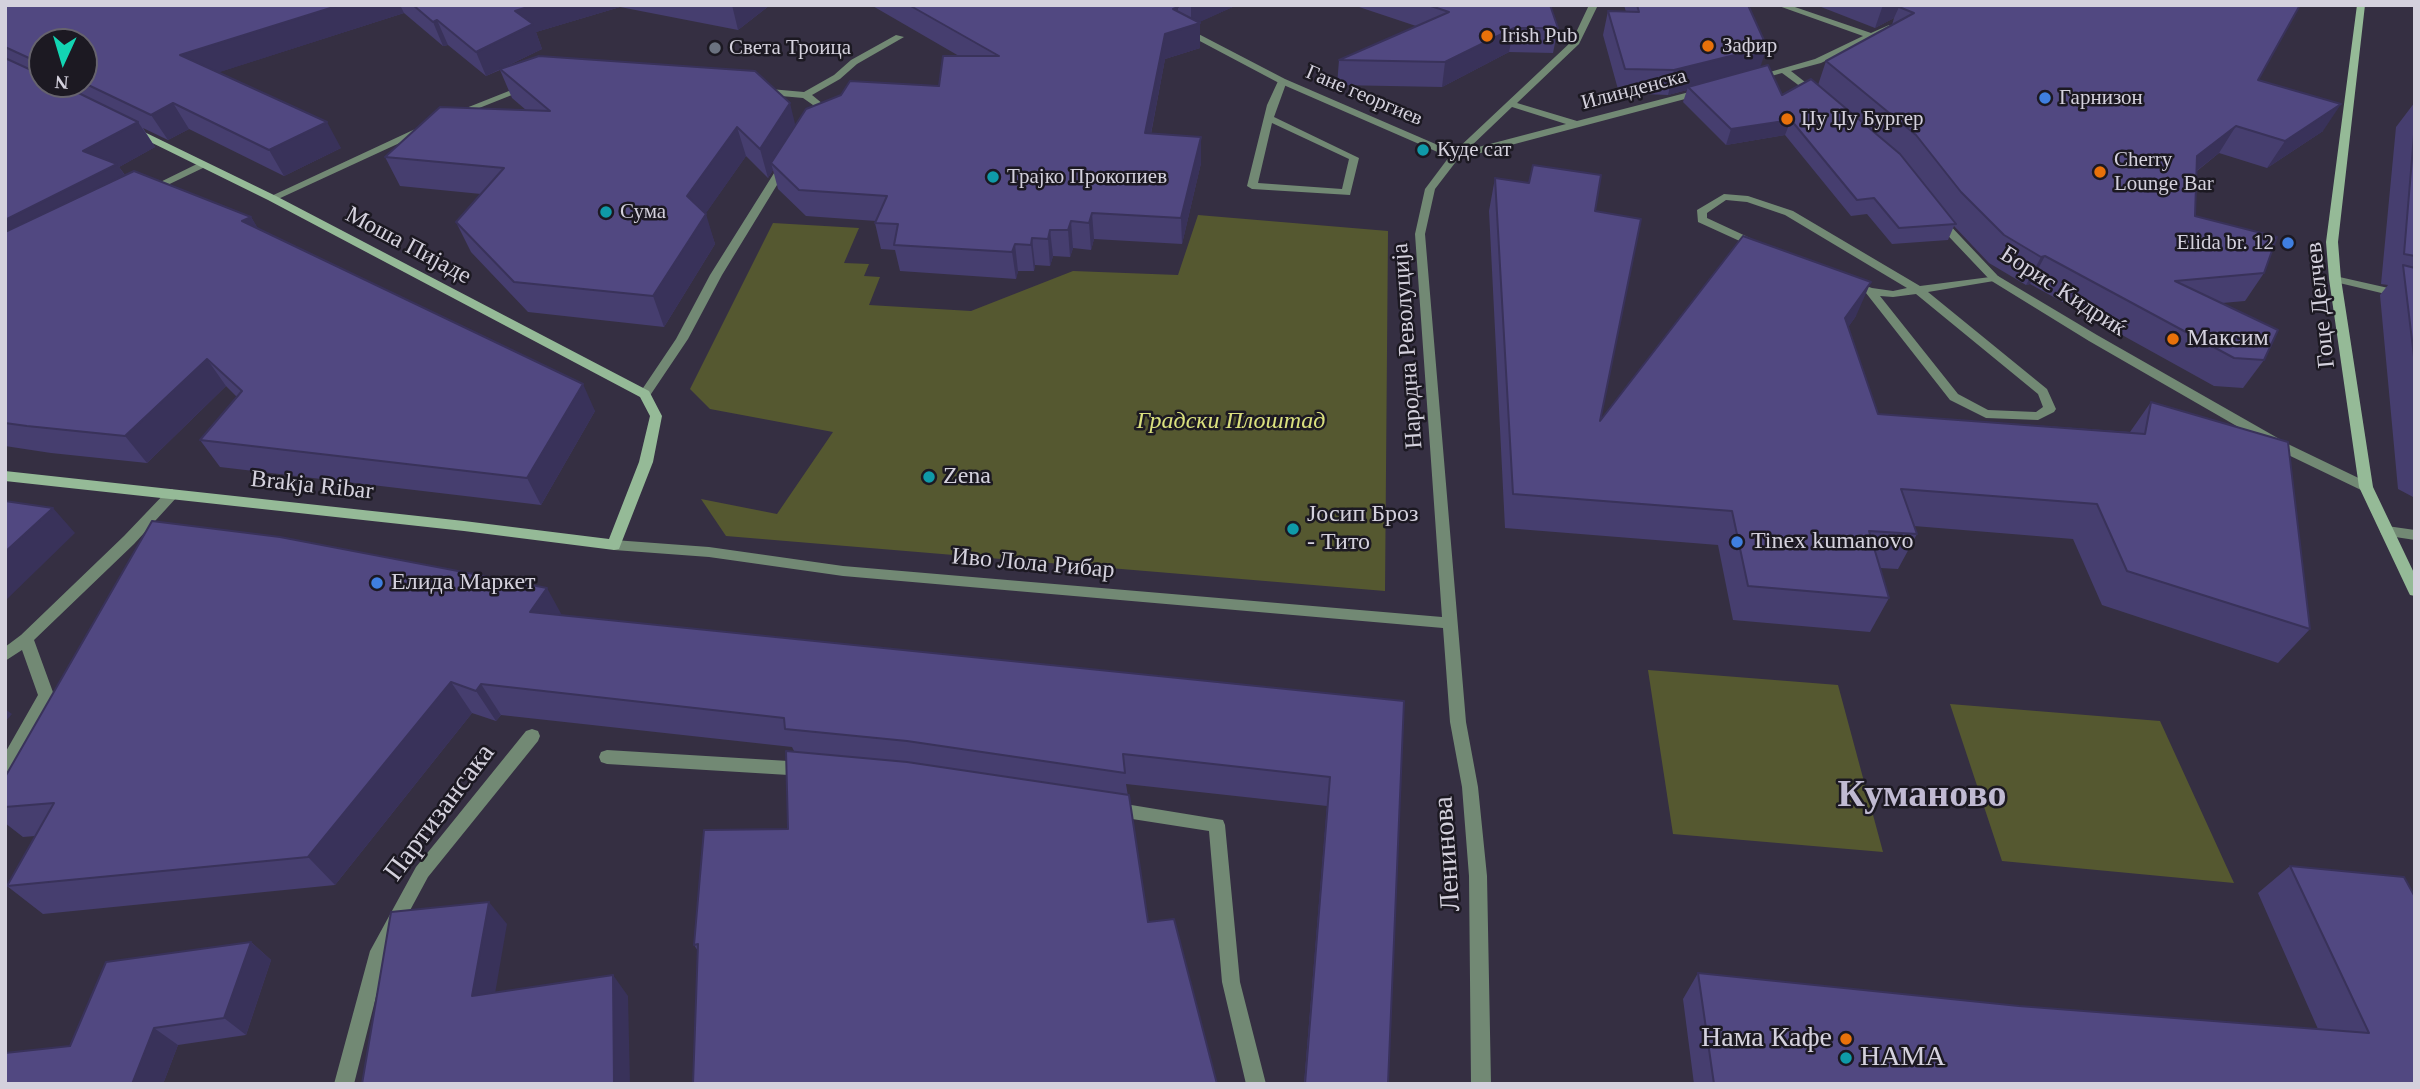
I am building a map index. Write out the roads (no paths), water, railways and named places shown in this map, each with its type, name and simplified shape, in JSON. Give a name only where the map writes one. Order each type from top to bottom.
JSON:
[{"type":"street","name":"Народна Револуција","points":[[1449,622],[1420,234],[1430,189],[1455,156],[1577,42],[1594,5]]},
{"type":"street","points":[[1780,5],[1871,36]]},
{"type":"street","name":"Гоце Делчев","points":[[2361,5],[2332,242],[2335,279],[2366,487],[2415,591]]},
{"type":"street","points":[[1746,80],[1818,61],[1902,22]]},
{"type":"street","name":"Гане георгиев","points":[[1177,26],[1282,81],[1455,156]]},
{"type":"street","points":[[806,95],[837,77],[854,62],[899,37]]},
{"type":"street","points":[[1784,69],[1824,100]]},
{"type":"street","points":[[1269,118],[1354,158],[1346,193],[1252,186],[1269,118],[1282,81]]},
{"type":"street","points":[[272,198],[474,105],[536,84]]},
{"type":"street","name":"Илинденска","points":[[1455,156],[1519,137],[1578,125],[1708,90]]},
{"type":"street","points":[[747,91],[806,95],[818,104],[807,129]]},
{"type":"street","points":[[1509,103],[1578,125]]},
{"type":"street","name":"Моша Пијаде","points":[[116,121],[272,198],[645,394]]},
{"type":"street","points":[[614,545],[649,451],[656,416],[645,394],[682,339],[716,275],[794,149]]},
{"type":"street","points":[[140,194],[201,165]]},
{"type":"street","points":[[1770,251],[1702,220],[1701,212],[1724,197],[1748,199],[1789,213],[1918,290],[2043,392],[2050,409],[2038,416],[1986,414],[1954,397],[1870,291]]},
{"type":"street","name":"Борис Кидриќ","points":[[1935,214],[1994,278],[2285,448],[2366,487]]},
{"type":"street","points":[[1845,281],[1870,291],[1894,294],[1994,278]]},
{"type":"street","points":[[2335,279],[2415,298]]},
{"type":"street","name":"Brakja Ribar","points":[[5,476],[614,545]]},
{"type":"street","points":[[5,655],[26,639],[172,494]]},
{"type":"street","points":[[2387,531],[2415,535]]},
{"type":"street","name":"Иво Лола Рибар","points":[[614,545],[709,552],[844,571],[1449,622]]},
{"type":"street","name":"Ленинова","points":[[1449,622],[1458,722],[1471,787],[1478,876],[1481,1084]]},
{"type":"street","points":[[5,768],[46,695],[26,639]]},
{"type":"street","name":"Партизансака","points":[[344,1084],[379,951],[422,872],[532,736]]},
{"type":"street","points":[[607,757],[748,764],[818,771]]},
{"type":"street","points":[[1101,808],[1217,825],[1231,982],[1256,1084]]},
{"type":"place","name":"Irish Pub","points":[[1487,36]]},
{"type":"place","name":"Зафир","points":[[1708,46]]},
{"type":"place","name":"Света Троица","points":[[715,48]]},
{"type":"place","name":"Гарнизон","points":[[2045,98]]},
{"type":"place","name":"Џу Џу Бургер","points":[[1787,119]]},
{"type":"place","name":"Куде сат","points":[[1423,150]]},
{"type":"place","name":"Cherry Lounge Bar","points":[[2100,172]]},
{"type":"place","name":"Трајко Прокопиев","points":[[993,177]]},
{"type":"place","name":"Сума","points":[[606,212]]},
{"type":"place","name":"Elida br. 12","points":[[2288,243]]},
{"type":"place","name":"Максим","points":[[2173,339]]},
{"type":"place","name":"Zena","points":[[929,477]]},
{"type":"place","name":"Јосип Броз - Тито","points":[[1293,529]]},
{"type":"place","name":"Tinex kumanovo","points":[[1737,542]]},
{"type":"place","name":"Елида Маркет","points":[[377,583]]},
{"type":"place","name":"Нама Кафе","points":[[1846,1039]]},
{"type":"place","name":"НАМА","points":[[1846,1058]]},
{"type":"district","name":"Куманово","points":[[1922,796]]},
{"type":"park label","name":"Градски Плоштад","points":[[1231,422]]}]
